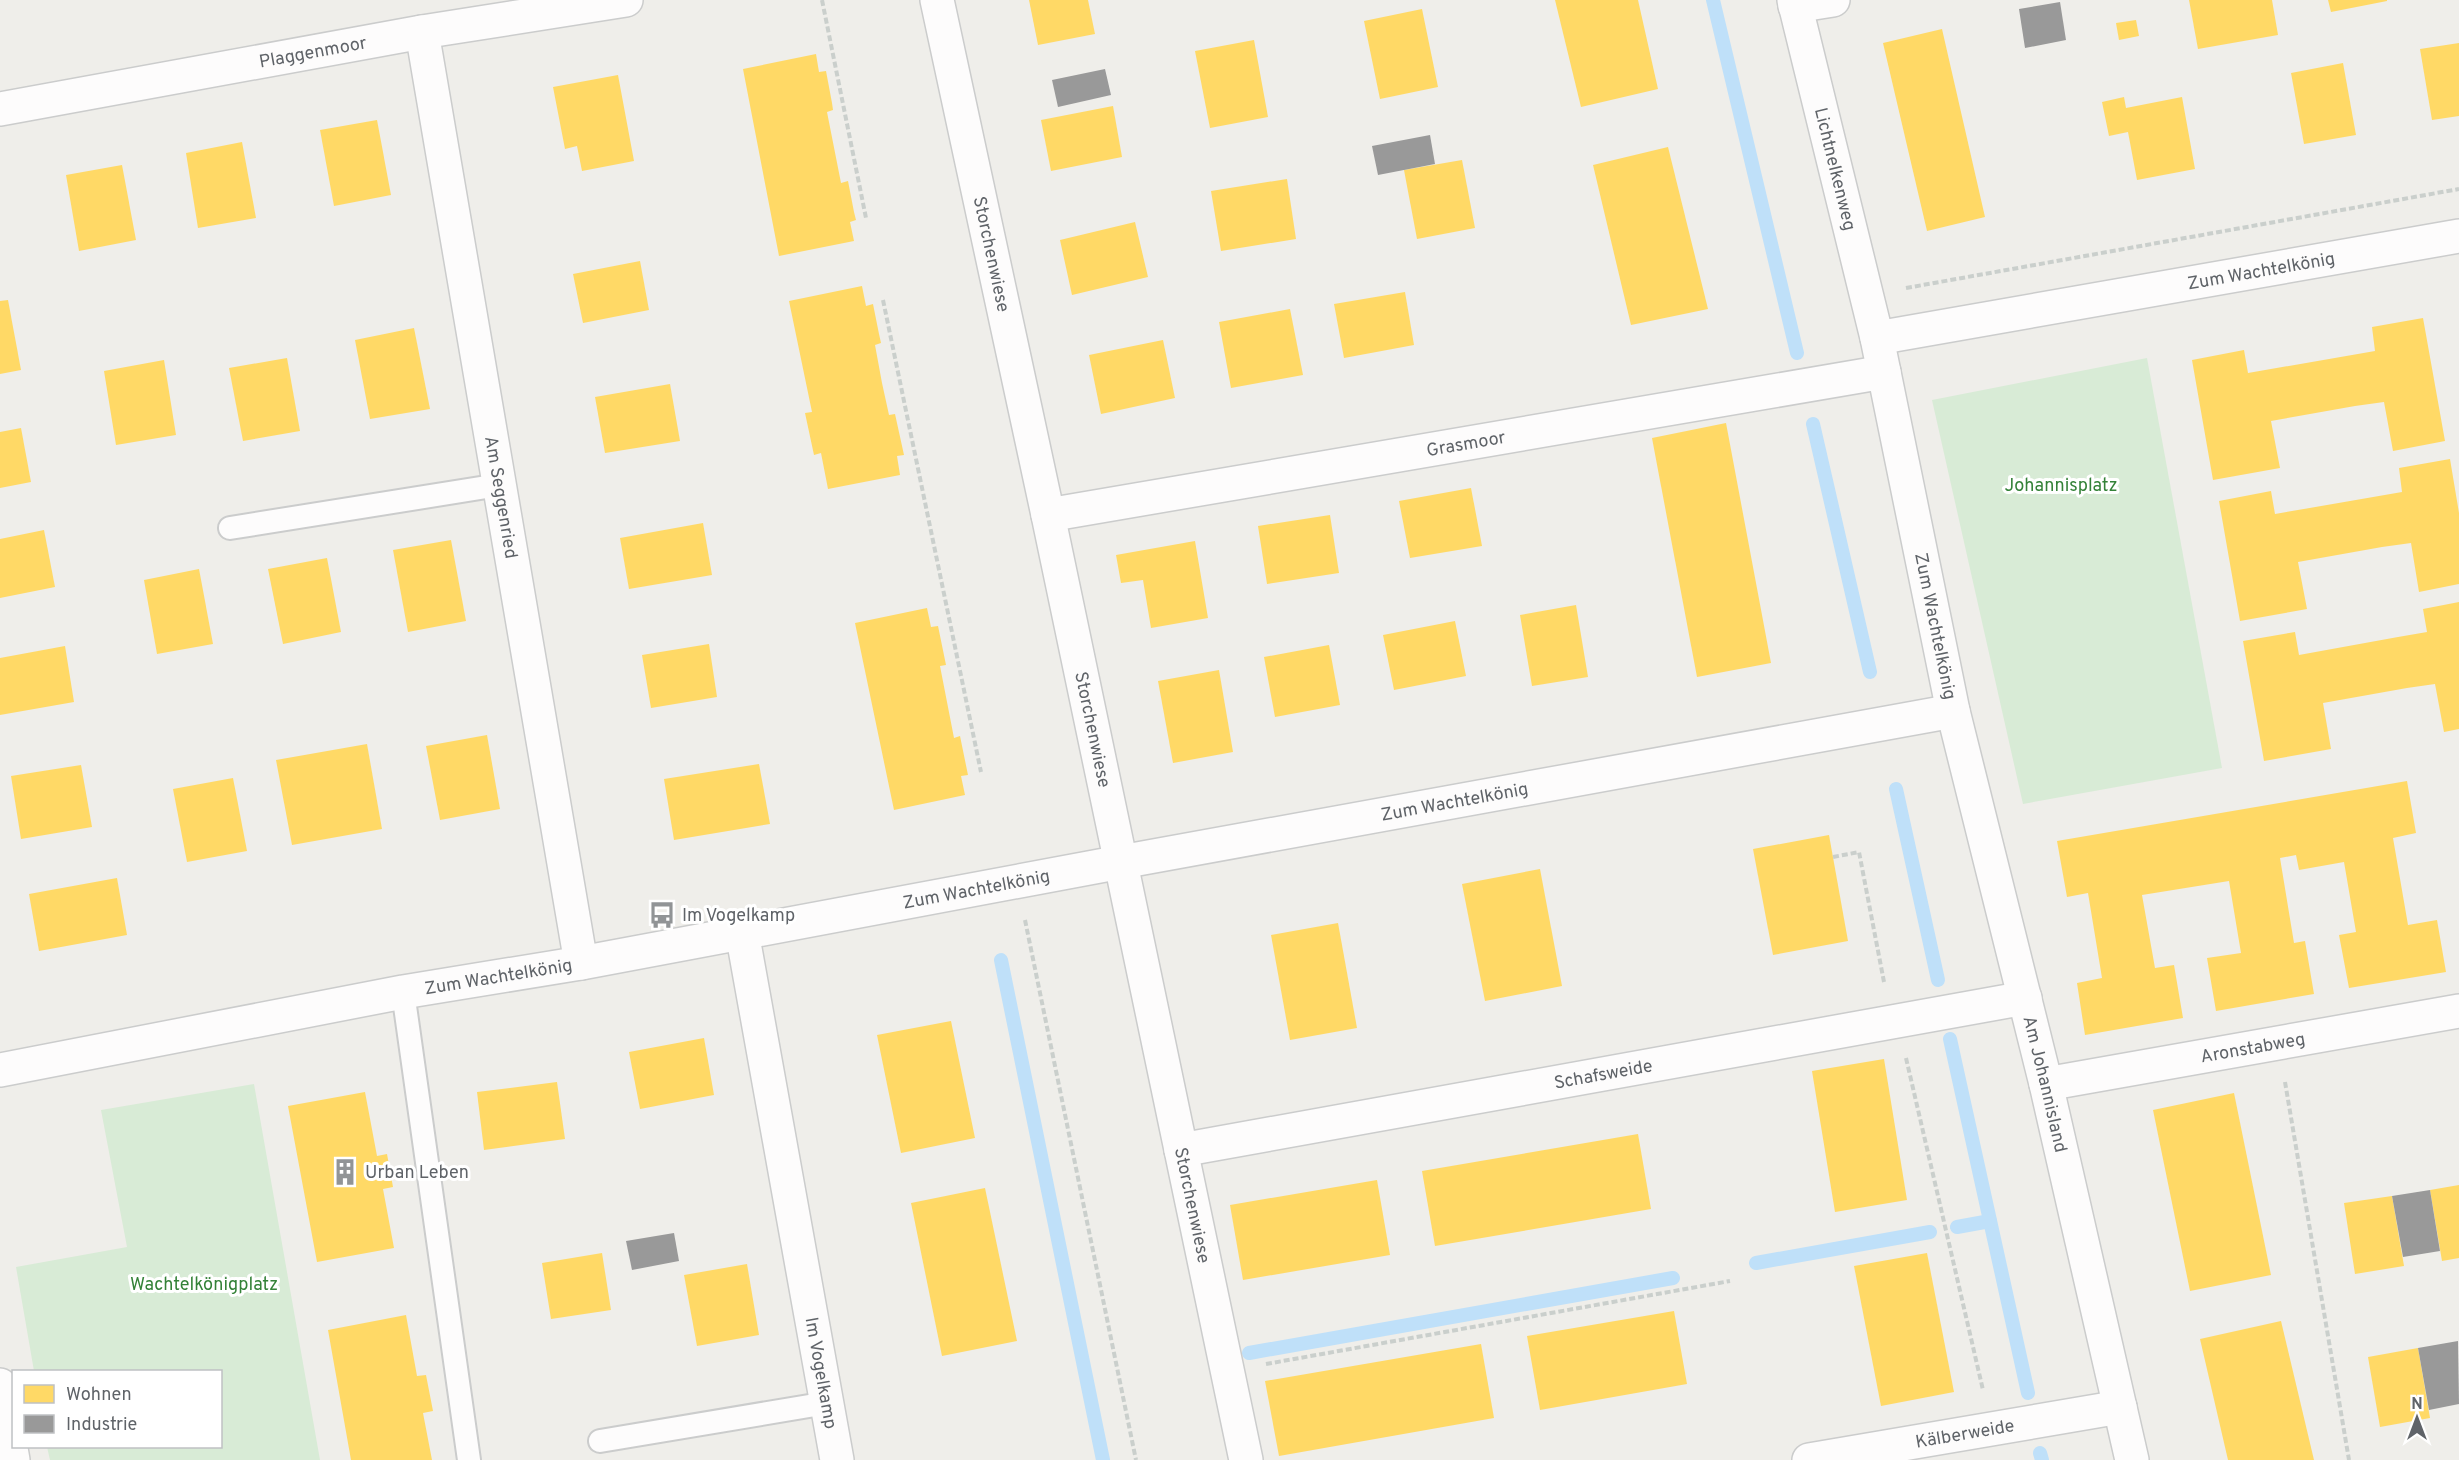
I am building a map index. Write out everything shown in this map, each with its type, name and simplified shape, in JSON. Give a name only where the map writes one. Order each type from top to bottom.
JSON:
[{"type":"street","name":"Plaggenmoor","points":[[0,110],[422,32],[626,0]]},
{"type":"street","name":"Storchenwiese","points":[[937,0],[1048,515],[1245,1460]]},
{"type":"street","points":[[1795,3],[1833,0]]},
{"type":"street","name":"Lichtnelkenweg","points":[[1795,3],[1877,338]]},
{"type":"street","name":"Am Seggenried","points":[[422,32],[581,963]]},
{"type":"street","name":"Zum Wachtelkönig","points":[[0,1070],[403,992],[581,963],[1120,862],[1953,711],[1877,338],[2459,236]]},
{"type":"street","name":"Grasmoor","points":[[1048,515],[1884,372]]},
{"type":"street","name":"Am Johannisland","points":[[1953,711],[2046,1084],[2132,1460]]},
{"type":"street","name":"Im Vogelkamp","points":[[742,932],[837,1460]]},
{"type":"street","name":"Schafsweide","points":[[1181,1150],[2025,998]]},
{"type":"street","name":"Aronstabweg","points":[[2046,1084],[2459,1011]]},
{"type":"street","points":[[0,1385],[7,1441]]},
{"type":"street","name":"Kälberweide","points":[[1809,1460],[2120,1407]]},
{"type":"lane","points":[[230,528],[499,485]]},
{"type":"lane","points":[[403,992],[469,1460]]},
{"type":"lane","points":[[600,1441],[827,1403]]},
{"type":"path","points":[[822,0],[866,218]]},
{"type":"path","points":[[1867,295],[2459,189]]},
{"type":"path","points":[[883,300],[981,772]]},
{"type":"path","points":[[1833,857],[1859,852],[1881,973],[1897,1021],[1992,1429]]},
{"type":"path","points":[[1017,883],[1136,1460]]},
{"type":"path","points":[[2278,1043],[2349,1460]]},
{"type":"path","points":[[1227,1371],[1730,1281]]},
{"type":"green space","name":"Johannisplatz","points":[[2147,358],[2222,768],[2023,804],[1932,400]]},
{"type":"green space","name":"Wachtelkönigplatz","points":[[254,1084],[320,1460],[50,1460],[47,1448],[222,1448],[222,1370],[34,1370],[16,1267],[127,1247],[101,1110]]},
{"type":"building: Wohnen","points":[[1029,0],[1088,0],[1095,34],[1038,45]]},
{"type":"building: Wohnen","points":[[1555,0],[1638,0],[1658,89],[1581,107]]},
{"type":"building: Wohnen","points":[[2189,0],[2272,0],[2278,35],[2198,49]]},
{"type":"building: Wohnen","points":[[2328,0],[2387,0],[2387,1],[2331,12]]},
{"type":"building: Wohnen","points":[[1422,9],[1438,87],[1380,99],[1364,21]]},
{"type":"building: Wohnen","points":[[2136,20],[2139,36],[2119,40],[2116,23]]},
{"type":"building: Wohnen","points":[[1942,29],[1985,217],[1927,231],[1883,43]]},
{"type":"building: Wohnen","points":[[1254,40],[1268,117],[1210,128],[1195,51]]},
{"type":"building: Wohnen","points":[[2459,43],[2459,116],[2432,120],[2420,49]]},
{"type":"building: Wohnen","points":[[816,54],[819,72],[826,71],[833,110],[827,112],[841,183],[848,181],[856,220],[850,222],[854,241],[779,256],[743,69]]},
{"type":"building: Wohnen","points":[[2343,63],[2356,135],[2304,144],[2291,73]]},
{"type":"building: Wohnen","points":[[618,75],[634,161],[582,171],[577,146],[565,149],[553,87]]},
{"type":"building: Wohnen","points":[[2124,97],[2126,108],[2182,97],[2195,169],[2137,180],[2128,132],[2109,136],[2102,102]]},
{"type":"building: Wohnen","points":[[1113,106],[1122,157],[1051,171],[1041,120]]},
{"type":"building: Wohnen","points":[[377,120],[391,195],[334,206],[320,130]]},
{"type":"building: Wohnen","points":[[242,142],[256,218],[198,228],[186,153]]},
{"type":"building: Wohnen","points":[[1668,147],[1708,309],[1631,325],[1593,165]]},
{"type":"building: Wohnen","points":[[1462,160],[1475,228],[1417,239],[1404,170]]},
{"type":"building: Wohnen","points":[[122,165],[136,240],[79,251],[66,175]]},
{"type":"building: Wohnen","points":[[1287,179],[1296,239],[1221,251],[1211,191]]},
{"type":"building: Wohnen","points":[[1135,222],[1148,277],[1072,295],[1060,240]]},
{"type":"building: Wohnen","points":[[640,261],[649,310],[583,323],[573,274]]},
{"type":"building: Wohnen","points":[[862,286],[866,306],[873,304],[881,343],[875,345],[882,383],[889,415],[895,414],[904,455],[897,456],[900,475],[828,489],[821,453],[814,455],[805,413],[812,412],[789,301]]},
{"type":"building: Wohnen","points":[[1405,292],[1414,345],[1344,358],[1334,304]]},
{"type":"building: Wohnen","points":[[8,300],[21,370],[0,374],[0,301]]},
{"type":"building: Wohnen","points":[[1290,309],[1303,375],[1231,388],[1219,322]]},
{"type":"building: Wohnen","points":[[2423,318],[2445,441],[2393,451],[2384,402],[2355,406],[2271,421],[2280,468],[2213,480],[2192,360],[2244,350],[2248,373],[2375,351],[2372,327]]},
{"type":"building: Wohnen","points":[[414,328],[430,409],[370,419],[355,340]]},
{"type":"building: Wohnen","points":[[1163,340],[1175,398],[1101,414],[1089,355]]},
{"type":"building: Wohnen","points":[[287,358],[300,431],[243,441],[229,368]]},
{"type":"building: Wohnen","points":[[164,360],[176,435],[116,445],[104,371]]},
{"type":"building: Wohnen","points":[[670,384],[680,441],[605,453],[595,397]]},
{"type":"building: Wohnen","points":[[1726,423],[1771,663],[1697,677],[1652,438]]},
{"type":"building: Wohnen","points":[[21,428],[31,482],[0,488],[0,432]]},
{"type":"building: Wohnen","points":[[2450,459],[2459,513],[2459,584],[2419,592],[2411,543],[2382,547],[2298,562],[2307,609],[2240,621],[2219,501],[2271,491],[2275,514],[2402,492],[2399,468]]},
{"type":"building: Wohnen","points":[[1471,488],[1482,546],[1410,558],[1399,501]]},
{"type":"building: Wohnen","points":[[1330,515],[1339,573],[1267,584],[1258,526]]},
{"type":"building: Wohnen","points":[[703,523],[712,575],[629,589],[620,538]]},
{"type":"building: Wohnen","points":[[44,530],[55,587],[0,598],[0,539]]},
{"type":"building: Wohnen","points":[[451,540],[466,621],[408,632],[393,550]]},
{"type":"building: Wohnen","points":[[1195,541],[1208,618],[1151,628],[1143,580],[1121,583],[1116,555]]},
{"type":"building: Wohnen","points":[[327,558],[341,632],[283,644],[268,569]]},
{"type":"building: Wohnen","points":[[199,569],[213,644],[157,654],[144,580]]},
{"type":"building: Wohnen","points":[[2459,602],[2459,729],[2444,732],[2435,684],[2407,688],[2323,703],[2331,749],[2264,761],[2243,641],[2295,632],[2299,655],[2427,632],[2423,609]]},
{"type":"building: Wohnen","points":[[1576,605],[1588,677],[1532,686],[1520,615]]},
{"type":"building: Wohnen","points":[[927,608],[931,627],[938,626],[946,665],[940,666],[954,738],[960,736],[968,775],[961,776],[965,795],[894,810],[855,623]]},
{"type":"building: Wohnen","points":[[1455,621],[1466,676],[1394,690],[1383,635]]},
{"type":"building: Wohnen","points":[[709,644],[717,697],[651,708],[642,655]]},
{"type":"building: Wohnen","points":[[1329,645],[1340,705],[1275,717],[1264,657]]},
{"type":"building: Wohnen","points":[[65,646],[74,702],[0,715],[0,658]]},
{"type":"building: Wohnen","points":[[1219,670],[1233,752],[1173,763],[1158,681]]},
{"type":"building: Wohnen","points":[[487,735],[500,809],[440,820],[426,746]]},
{"type":"building: Wohnen","points":[[367,744],[382,829],[292,845],[276,760]]},
{"type":"building: Wohnen","points":[[759,764],[770,824],[674,840],[664,779]]},
{"type":"building: Wohnen","points":[[81,765],[92,827],[21,839],[11,776]]},
{"type":"building: Wohnen","points":[[233,778],[247,851],[187,862],[173,789]]},
{"type":"building: Wohnen","points":[[2407,781],[2416,833],[2393,838],[2408,925],[2437,920],[2446,972],[2349,988],[2339,935],[2356,932],[2344,862],[2299,870],[2296,855],[2280,858],[2294,943],[2305,941],[2314,994],[2216,1011],[2207,958],[2241,953],[2229,881],[2142,895],[2155,968],[2174,965],[2183,1018],[2085,1035],[2077,983],[2102,978],[2088,893],[2067,897],[2057,841]]},
{"type":"building: Wohnen","points":[[1829,835],[1848,941],[1773,955],[1753,849]]},
{"type":"building: Wohnen","points":[[1540,869],[1562,986],[1485,1001],[1462,884]]},
{"type":"building: Wohnen","points":[[117,878],[127,935],[39,951],[29,894]]},
{"type":"building: Wohnen","points":[[1338,923],[1357,1028],[1290,1040],[1271,935]]},
{"type":"building: Wohnen","points":[[951,1021],[975,1138],[901,1153],[877,1035]]},
{"type":"building: Wohnen","points":[[704,1038],[714,1095],[640,1109],[629,1052]]},
{"type":"building: Wohnen","points":[[1884,1059],[1907,1200],[1835,1212],[1812,1071]]},
{"type":"building: Wohnen","points":[[557,1082],[565,1139],[484,1150],[477,1092]]},
{"type":"building: Wohnen","name":"Urban Leben","points":[[365,1092],[377,1156],[387,1154],[393,1187],[383,1189],[394,1248],[317,1262],[288,1106]]},
{"type":"building: Wohnen","points":[[2234,1093],[2271,1275],[2190,1291],[2153,1110]]},
{"type":"building: Wohnen","points":[[1638,1134],[1651,1209],[1435,1246],[1422,1171]]},
{"type":"building: Wohnen","points":[[1377,1180],[1390,1255],[1243,1280],[1230,1205]]},
{"type":"building: Wohnen","points":[[2459,1185],[2459,1258],[2442,1261],[2430,1190]]},
{"type":"building: Wohnen","points":[[985,1188],[1017,1341],[942,1356],[911,1203]]},
{"type":"building: Wohnen","points":[[2392,1196],[2404,1266],[2355,1274],[2344,1203]]},
{"type":"building: Wohnen","points":[[602,1253],[611,1310],[551,1319],[542,1263]]},
{"type":"building: Wohnen","points":[[1927,1253],[1954,1392],[1881,1406],[1854,1266]]},
{"type":"building: Wohnen","points":[[747,1264],[759,1335],[697,1346],[684,1275]]},
{"type":"building: Wohnen","points":[[1674,1311],[1687,1384],[1540,1410],[1527,1336]]},
{"type":"building: Wohnen","points":[[406,1315],[417,1376],[426,1375],[433,1411],[423,1413],[432,1460],[351,1460],[328,1330]]},
{"type":"building: Wohnen","points":[[2281,1321],[2314,1460],[2228,1460],[2200,1339]]},
{"type":"building: Wohnen","points":[[1481,1344],[1494,1418],[1279,1456],[1265,1381]]},
{"type":"building: Wohnen","points":[[2418,1348],[2430,1418],[2380,1427],[2368,1357]]},
{"type":"building: Industrie","points":[[2060,2],[2066,40],[2025,48],[2019,9]]},
{"type":"building: Industrie","points":[[1105,69],[1111,95],[1058,107],[1052,80]]},
{"type":"building: Industrie","points":[[1430,135],[1435,164],[1378,175],[1372,146]]},
{"type":"building: Industrie","points":[[2430,1190],[2440,1251],[2403,1257],[2392,1196]]},
{"type":"building: Industrie","points":[[674,1233],[679,1261],[632,1270],[626,1241]]},
{"type":"building: Industrie","points":[[2458,1341],[2459,1404],[2429,1410],[2418,1348]]},
{"type":"waterway","points":[[1713,0],[1797,353]]},
{"type":"waterway","points":[[1813,424],[1870,672]]},
{"type":"waterway","points":[[1896,789],[1938,980]]},
{"type":"waterway","points":[[1001,960],[1103,1460]]},
{"type":"waterway","points":[[1950,1039],[2028,1393]]},
{"type":"waterway","points":[[1957,1227],[1990,1221]]},
{"type":"waterway","points":[[1756,1263],[1930,1232]]},
{"type":"waterway","points":[[1249,1353],[1673,1278]]},
{"type":"waterway","points":[[2040,1453],[2042,1460]]},
{"type":"place","name":"Im Vogelkamp","points":[[662,915]]},
{"type":"place","name":"Urban Leben","points":[[345,1172]]}]
